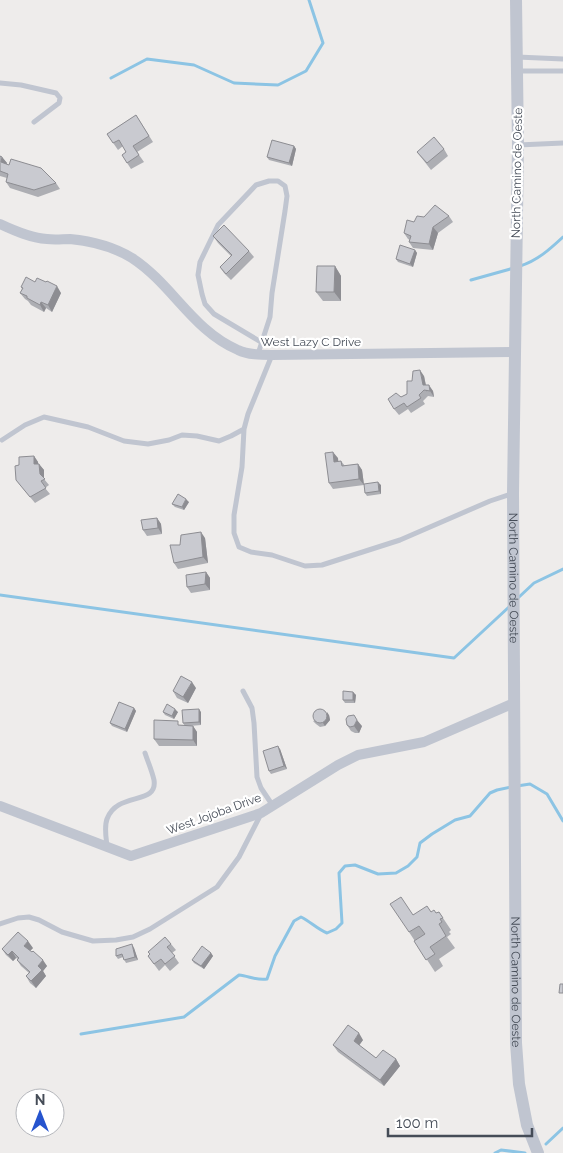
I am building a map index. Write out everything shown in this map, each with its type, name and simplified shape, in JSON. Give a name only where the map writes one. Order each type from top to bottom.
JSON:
[{"type":"street","name":"North Camino de Oeste","points":[[516,0],[518,145],[513,493],[517,1051],[518,1084],[528,1125],[538,1153]]},
{"type":"street","name":"West Lazy C Drive","points":[[0,224],[23,234],[46,239],[71,239],[118,250],[133,258],[158,278],[199,324],[220,341],[239,351],[258,355],[514,352]]},
{"type":"street","name":"West Jojoba Drive","points":[[0,806],[131,856],[261,813],[338,765],[358,755],[424,742],[514,703]]},
{"type":"lane","points":[[517,57],[563,58]]},
{"type":"lane","points":[[517,70],[563,71]]},
{"type":"lane","points":[[0,83],[21,85],[56,93],[60,98],[59,104],[34,122]]},
{"type":"lane","points":[[518,145],[563,143]]},
{"type":"lane","points":[[258,355],[270,317],[286,204],[285,186],[278,181],[269,181],[256,185],[218,225],[200,262],[198,275],[205,304],[214,314],[261,342]]},
{"type":"lane","points":[[272,355],[248,414],[244,429],[242,467],[234,515],[234,533],[239,547],[251,552],[272,554],[305,566],[322,565],[400,540],[513,493]]},
{"type":"lane","points":[[2,440],[25,425],[44,417],[88,427],[124,440],[148,444],[169,440],[182,435],[219,440],[244,429]]},
{"type":"lane","points":[[244,691],[252,708],[256,778],[273,806]]},
{"type":"lane","points":[[107,847],[106,821],[110,812],[118,804],[130,799],[146,796],[153,790],[154,780],[145,753]]},
{"type":"lane","points":[[0,924],[18,918],[29,917],[62,932],[93,941],[132,937],[150,929],[217,887],[239,857],[261,813]]},
{"type":"building","points":[[136,115],[149,136],[133,146],[139,155],[127,163],[122,155],[126,152],[119,140],[113,143],[107,134]]},
{"type":"building","points":[[434,137],[444,149],[427,163],[417,152]]},
{"type":"building","points":[[272,140],[294,146],[289,163],[267,157]]},
{"type":"building","points":[[0,156],[2,157],[1,162],[9,165],[11,159],[41,168],[56,183],[34,190],[6,182],[8,174],[0,171]]},
{"type":"building","points":[[435,205],[449,216],[433,227],[429,244],[409,242],[411,236],[404,233],[407,220],[414,222],[417,216],[424,217]]},
{"type":"building","points":[[224,225],[249,251],[226,274],[220,267],[232,255],[213,236]]},
{"type":"building","points":[[400,245],[415,250],[410,264],[396,259]]},
{"type":"building","points":[[317,266],[335,266],[334,292],[316,292]]},
{"type":"building","points":[[26,277],[35,282],[37,278],[57,286],[48,305],[41,302],[40,305],[20,293]]},
{"type":"building","points":[[420,370],[423,385],[429,385],[430,391],[424,390],[419,395],[421,398],[407,407],[404,403],[394,409],[388,399],[396,393],[401,397],[407,394],[407,381],[412,381],[413,371]]},
{"type":"building","points":[[333,452],[334,462],[341,461],[342,466],[358,464],[359,479],[329,483],[325,453]]},
{"type":"building","points":[[34,456],[34,464],[39,464],[40,474],[45,479],[41,481],[46,488],[30,497],[16,480],[15,466],[19,465],[19,457]]},
{"type":"building","points":[[378,482],[379,491],[365,493],[364,484]]},
{"type":"building","points":[[178,494],[186,499],[182,507],[172,504]]},
{"type":"building","points":[[157,518],[158,528],[143,530],[141,520]]},
{"type":"building","points":[[201,532],[203,557],[174,563],[170,545],[180,545],[181,535]]},
{"type":"building","points":[[206,572],[205,584],[187,587],[186,575]]},
{"type":"building","points":[[181,676],[192,682],[183,697],[173,691]]},
{"type":"building","points":[[343,691],[353,692],[353,700],[343,700]]},
{"type":"building","points":[[119,702],[134,708],[125,729],[110,723]]},
{"type":"building","points":[[167,704],[175,709],[172,716],[163,712]]},
{"type":"building","points":[[199,709],[199,722],[183,723],[182,710]]},
{"type":"building","points":[[317,709],[323,709],[327,716],[323,723],[317,723],[313,719],[313,713]]},
{"type":"building","points":[[354,715],[357,720],[354,726],[350,727],[347,725],[346,719],[348,716]]},
{"type":"building","points":[[154,720],[178,721],[178,725],[193,726],[193,740],[154,739]]},
{"type":"building","points":[[278,746],[284,766],[269,771],[263,751]]},
{"type":"building","points":[[401,897],[413,915],[427,906],[431,912],[434,910],[436,913],[439,912],[443,918],[440,919],[442,922],[439,924],[446,936],[430,947],[435,954],[426,960],[414,941],[425,934],[419,926],[409,932],[390,904]]},
{"type":"building","points":[[18,932],[28,941],[24,946],[43,960],[38,966],[42,970],[31,981],[26,976],[30,972],[17,960],[19,958],[12,951],[8,955],[2,949]]},
{"type":"building","points":[[165,937],[171,944],[167,947],[175,956],[165,964],[161,959],[154,964],[148,956],[150,954],[148,952]]},
{"type":"building","points":[[132,944],[135,957],[124,960],[122,954],[116,956],[116,949]]},
{"type":"building","points":[[202,946],[211,953],[201,966],[192,960]]},
{"type":"building","points":[[560,984],[563,984],[563,993],[559,993]]},
{"type":"building","points":[[348,1025],[359,1033],[354,1041],[376,1058],[383,1050],[396,1059],[380,1080],[333,1045]]},
{"type":"waterway","points":[[111,78],[147,59],[194,65],[234,83],[278,85],[306,71],[323,43],[309,0]]},
{"type":"waterway","points":[[520,266],[538,258],[563,237]]},
{"type":"waterway","points":[[471,280],[514,268]]},
{"type":"waterway","points":[[518,598],[534,583],[563,569]]},
{"type":"waterway","points":[[0,595],[454,658],[510,606]]},
{"type":"waterway","points":[[517,786],[530,784],[547,794],[563,821]]},
{"type":"waterway","points":[[81,1034],[184,1017],[239,975],[256,979],[267,979],[275,956],[294,921],[301,917],[327,933],[336,929],[342,923],[339,873],[345,866],[355,865],[378,874],[396,873],[408,866],[417,857],[420,843],[432,834],[455,820],[470,816],[490,793],[511,787]]},
{"type":"waterway","points":[[546,1144],[563,1128]]},
{"type":"waterway","points":[[495,1153],[501,1150],[525,1153]]}]
